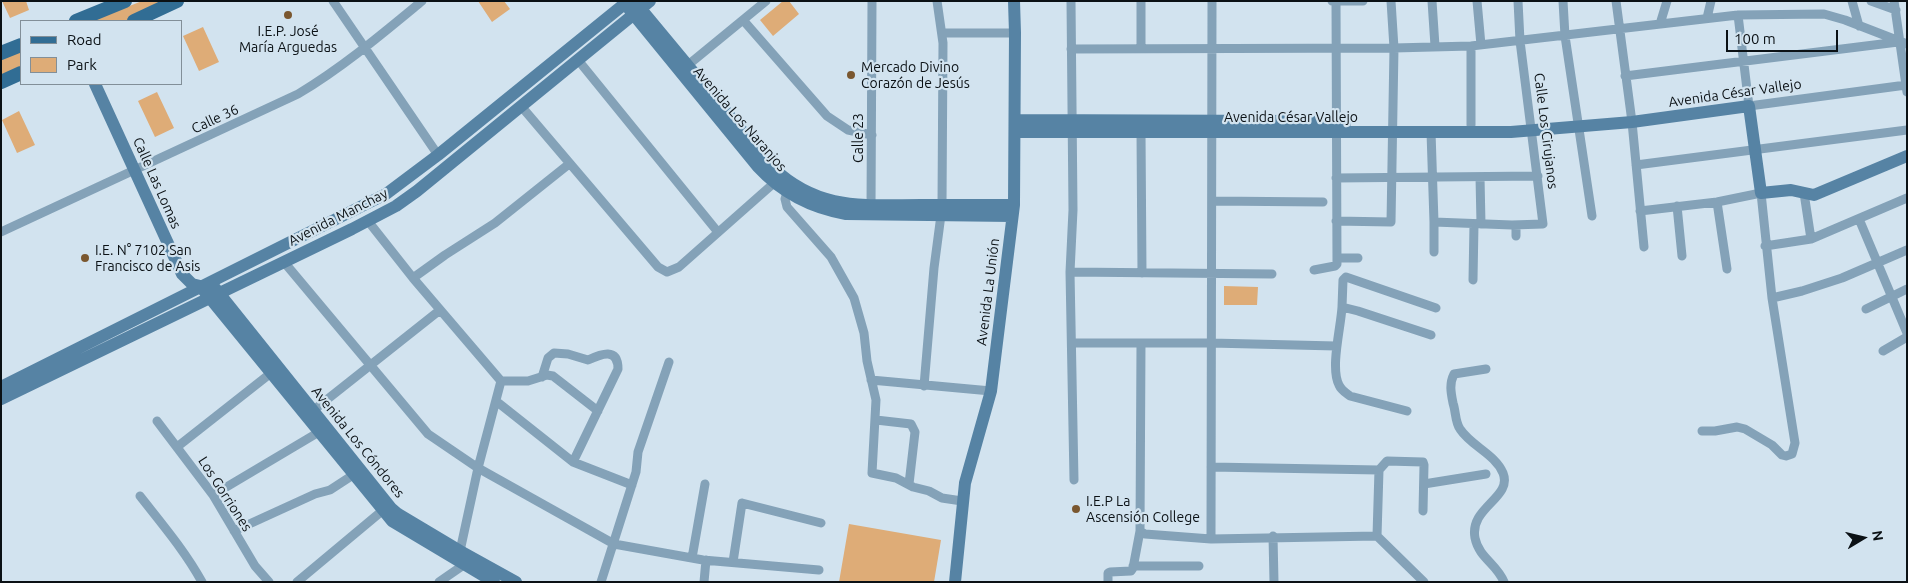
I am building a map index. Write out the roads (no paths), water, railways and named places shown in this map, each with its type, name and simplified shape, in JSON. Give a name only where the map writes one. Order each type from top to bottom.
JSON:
[{"type":"main road","points":[[78,20],[125,1]]},
{"type":"main road","points":[[136,20],[177,1]]},
{"type":"main road","points":[[1,53],[20,45]]},
{"type":"main road","points":[[1,82],[20,72]]},
{"type":"street","points":[[333,1],[438,155]]},
{"type":"street","name":"Calle 36","points":[[1,232],[136,171],[298,94],[365,49],[422,1]]},
{"type":"street","points":[[688,65],[766,1]]},
{"type":"street","name":"Calle 23","points":[[871,210],[872,1]]},
{"type":"street","points":[[924,386],[941,210],[942,33],[937,1]]},
{"type":"street","name":"Avenida La Unión","points":[[955,582],[962,501],[968,471],[990,391],[1013,210],[1015,126],[1014,1]]},
{"type":"street","points":[[1071,1],[1072,210],[1070,272],[1074,480]]},
{"type":"street","points":[[1141,1],[1141,49]]},
{"type":"street","points":[[1211,539],[1212,1]]},
{"type":"street","points":[[1332,1],[1363,1]]},
{"type":"street","points":[[1314,270],[1335,266],[1337,258],[1336,1]]},
{"type":"street","points":[[1336,222],[1391,222],[1394,48],[1391,1]]},
{"type":"street","points":[[1432,1],[1435,46]]},
{"type":"street","points":[[1477,1],[1482,45]]},
{"type":"street","name":"Calle Los Cirujanos","points":[[1516,225],[1544,224],[1520,41],[1518,1]]},
{"type":"street","points":[[1563,1],[1573,126],[1592,216]]},
{"type":"street","points":[[1616,1],[1632,122],[1644,246]]},
{"type":"street","points":[[1660,24],[1667,1]]},
{"type":"street","points":[[1707,18],[1711,1]]},
{"type":"street","points":[[1852,1],[1859,26]]},
{"type":"street","points":[[1871,1],[1896,9],[1907,17]]},
{"type":"street","name":"Avenida Manchay","points":[[1,399],[396,206],[578,60],[634,5]]},
{"type":"street","name":"Avenida Manchay","points":[[1,387],[205,283],[372,202],[395,188],[634,5]]},
{"type":"street","name":"Avenida Los Naranjos","points":[[634,5],[688,65],[765,159],[789,182],[807,193],[871,210]]},
{"type":"street","name":"Avenida Los Naranjos","points":[[634,5],[752,160],[774,183],[804,202],[826,210],[846,214],[871,210],[1013,210]]},
{"type":"street","points":[[1896,9],[1903,43],[1906,89]]},
{"type":"street","points":[[1071,49],[1471,46],[1738,15],[1824,14],[1845,20],[1903,43]]},
{"type":"street","points":[[1702,431],[1737,427],[1756,435],[1782,456],[1786,456],[1794,450],[1765,246],[1761,193],[1738,15]]},
{"type":"street","points":[[743,20],[827,116],[848,130],[872,135]]},
{"type":"street","points":[[942,33],[1015,33]]},
{"type":"street","points":[[1625,76],[1903,43]]},
{"type":"street","points":[[1471,46],[1471,125]]},
{"type":"street","points":[[578,60],[718,231]]},
{"type":"street","name":"Calle Las Lomas","points":[[95,85],[182,274],[192,284],[205,283]]},
{"type":"street","name":"Avenida César Vallejo","points":[[1393,127],[1430,132],[1531,129],[1632,122],[1749,106],[1906,89]]},
{"type":"street","points":[[521,106],[662,270],[667,272],[679,267],[774,183]]},
{"type":"street","name":"Avenida César Vallejo","points":[[1071,126],[1141,132],[1290,120],[1337,127],[1471,125],[1531,129]]},
{"type":"street","name":"Avenida César Vallejo","points":[[1015,126],[1211,126]]},
{"type":"street","points":[[1636,165],[1907,130]]},
{"type":"street","points":[[1141,132],[1142,273]]},
{"type":"street","points":[[1430,132],[1434,252]]},
{"type":"street","points":[[1640,211],[1717,202],[1784,190],[1812,195],[1818,194],[1851,178],[1907,156]]},
{"type":"street","points":[[414,278],[445,255],[495,223],[569,164]]},
{"type":"street","points":[[1336,178],[1538,176]]},
{"type":"street","points":[[1473,280],[1480,177]]},
{"type":"street","points":[[786,192],[787,207],[831,257],[854,298],[864,333],[876,400],[872,473],[896,478],[942,498],[962,501]]},
{"type":"street","points":[[1804,193],[1811,239]]},
{"type":"street","points":[[1212,201],[1323,202]]},
{"type":"street","points":[[1765,246],[1811,239],[1906,201]]},
{"type":"street","points":[[1717,202],[1727,269]]},
{"type":"street","points":[[1677,206],[1682,256]]},
{"type":"street","points":[[1859,219],[1907,333]]},
{"type":"street","points":[[368,221],[440,310],[501,381],[528,381],[547,375],[553,376],[598,411]]},
{"type":"street","points":[[1434,222],[1516,225],[1516,236]]},
{"type":"street","points":[[1772,298],[1802,291],[1842,278],[1907,250]]},
{"type":"street","points":[[1337,258],[1358,258]]},
{"type":"street","points":[[284,262],[428,434],[478,468],[614,544],[706,560],[819,570]]},
{"type":"street","points":[[1070,272],[1272,274]]},
{"type":"street","points":[[1407,411],[1350,396],[1338,384],[1336,346],[1342,307],[1343,280],[1346,277],[1436,308]]},
{"type":"street","name":"Avenida Los Cóndores","points":[[205,283],[309,413],[391,508],[460,551],[516,582]]},
{"type":"street","points":[[1866,309],[1907,289]]},
{"type":"street","name":"Avenida Los Cóndores","points":[[215,296],[271,373],[309,413],[319,432],[382,511],[392,521],[494,582]]},
{"type":"street","points":[[1342,307],[1431,335]]},
{"type":"street","points":[[309,413],[440,310]]},
{"type":"street","points":[[1884,351],[1907,337]]},
{"type":"street","points":[[1072,343],[1211,343],[1336,346]]},
{"type":"street","points":[[1108,582],[1108,573],[1110,572],[1131,571],[1134,566],[1140,531],[1141,343]]},
{"type":"street","points":[[542,377],[548,358],[554,353],[568,354],[588,360],[601,354],[615,356],[618,361],[618,369],[573,462]]},
{"type":"street","points":[[601,582],[636,472],[638,452],[669,362]]},
{"type":"street","points":[[1486,369],[1454,374],[1450,391],[1457,424],[1461,431],[1498,464],[1503,472],[1505,480],[1503,489],[1477,518],[1474,537],[1479,551],[1497,570],[1504,582]]},
{"type":"street","points":[[177,447],[271,373]]},
{"type":"street","points":[[871,380],[990,391]]},
{"type":"street","points":[[460,551],[478,468],[501,381]]},
{"type":"street","points":[[496,401],[573,462],[632,485]]},
{"type":"street","points":[[876,420],[911,424],[915,432],[908,484]]},
{"type":"street","name":"Los Gorriones","points":[[157,421],[213,495],[255,566],[269,582]]},
{"type":"street","points":[[213,495],[319,432]]},
{"type":"street","points":[[1377,536],[1379,470],[1387,461],[1423,462],[1422,511]]},
{"type":"street","points":[[1211,467],[1379,470]]},
{"type":"street","points":[[1424,484],[1486,474]]},
{"type":"street","points":[[234,531],[315,494],[330,490],[353,475]]},
{"type":"street","points":[[692,558],[704,484]]},
{"type":"street","points":[[140,496],[183,553],[202,582]]},
{"type":"street","points":[[733,562],[742,503],[821,523]]},
{"type":"street","points":[[297,582],[382,511]]},
{"type":"street","points":[[1140,531],[1145,534],[1211,539],[1273,536],[1377,536],[1424,582]]},
{"type":"street","points":[[1273,536],[1274,582]]},
{"type":"street","points":[[704,582],[706,560]]},
{"type":"street","points":[[439,582],[465,564]]},
{"type":"street","points":[[1134,566],[1199,566]]},
{"type":"place","name":"I.E.P. José María Arguedas","points":[[288,15]]},
{"type":"place","name":"Mercado Divino Corazón de Jesús","points":[[851,75]]},
{"type":"place","name":"I.E. N° 7102 San Francisco de Asis","points":[[85,258]]},
{"type":"place","name":"I.E.P La Ascensión College","points":[[1076,509]]}]
